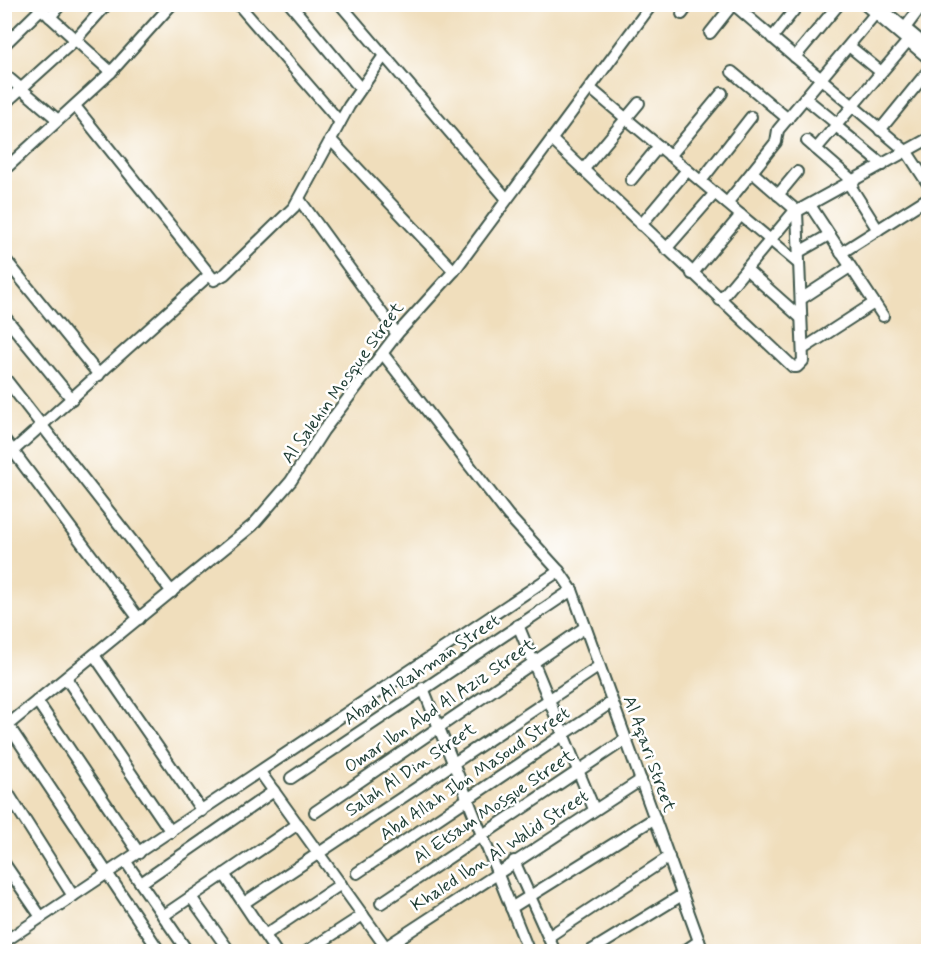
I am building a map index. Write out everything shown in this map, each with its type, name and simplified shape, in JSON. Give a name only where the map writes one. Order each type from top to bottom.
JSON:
[{"type":"street","points":[[50,17],[61,4]]},
{"type":"street","points":[[4,104],[75,40],[106,4]]},
{"type":"street","points":[[237,4],[340,122]]},
{"type":"street","points":[[290,4],[360,88]]},
{"type":"street","points":[[340,4],[383,57],[507,199]]},
{"type":"street","name":"Al Salehin Mosque Street","points":[[6,726],[253,525],[273,504],[323,431],[397,334],[454,271],[652,4]]},
{"type":"street","points":[[682,14],[689,4]]},
{"type":"street","points":[[710,33],[733,4],[907,153],[928,184]]},
{"type":"street","points":[[772,38],[799,4]]},
{"type":"street","points":[[795,57],[839,4]]},
{"type":"street","points":[[864,4],[877,7],[928,47]]},
{"type":"street","points":[[905,28],[923,4]]},
{"type":"street","points":[[6,165],[111,72],[172,5]]},
{"type":"street","points":[[4,45],[39,7],[111,72]]},
{"type":"street","points":[[877,7],[928,58]]},
{"type":"street","points":[[727,203],[776,142],[776,132],[849,46],[877,7]]},
{"type":"street","points":[[816,149],[908,40]]},
{"type":"street","points":[[849,46],[881,72]]},
{"type":"street","points":[[75,106],[208,276],[214,280],[222,277],[299,199],[360,88],[383,57]]},
{"type":"street","points":[[880,130],[928,71]]},
{"type":"street","points":[[732,72],[788,118]]},
{"type":"street","points":[[4,74],[58,120]]},
{"type":"street","points":[[591,89],[799,264]]},
{"type":"street","points":[[670,156],[722,93]]},
{"type":"street","points":[[805,98],[883,165]]},
{"type":"street","points":[[584,170],[639,103]]},
{"type":"street","points":[[701,181],[751,117]]},
{"type":"street","points":[[720,300],[787,218],[907,153],[928,139]]},
{"type":"street","points":[[331,140],[454,271]]},
{"type":"street","points":[[552,140],[793,367],[801,366],[803,349],[797,211],[752,172]]},
{"type":"street","points":[[807,141],[851,183],[878,230]]},
{"type":"street","points":[[631,180],[659,146]]},
{"type":"street","points":[[641,225],[687,170]]},
{"type":"street","points":[[778,195],[796,172]]},
{"type":"street","points":[[666,249],[715,193]]},
{"type":"street","points":[[841,253],[928,198]]},
{"type":"street","points":[[299,199],[397,334]]},
{"type":"street","points":[[810,205],[883,316]]},
{"type":"street","points":[[692,274],[741,215]]},
{"type":"street","points":[[799,252],[829,235]]},
{"type":"street","points":[[4,258],[99,375]]},
{"type":"street","points":[[801,299],[850,267]]},
{"type":"street","points":[[746,268],[801,318]]},
{"type":"street","points":[[14,451],[208,276]]},
{"type":"street","points":[[803,349],[874,303]]},
{"type":"street","points":[[4,316],[72,399]]},
{"type":"street","name":"Al Aqari Street","points":[[383,354],[508,514],[559,571],[572,590],[701,946]]},
{"type":"street","points":[[4,378],[172,592]]},
{"type":"street","points":[[4,439],[139,619]]},
{"type":"street","points":[[6,939],[171,832],[559,571]]},
{"type":"street","name":"Abad Al Rahman Street","points":[[291,778],[572,590]]},
{"type":"street","points":[[518,625],[594,809]]},
{"type":"street","name":"Omar Ibn Abd Al Aziz Street","points":[[315,812],[584,628]]},
{"type":"street","points":[[93,655],[202,811]]},
{"type":"street","name":"Salah Al Din Street","points":[[244,903],[598,667]]},
{"type":"street","points":[[66,678],[171,832]]},
{"type":"street","points":[[423,688],[529,951]]},
{"type":"street","points":[[37,701],[139,853]]},
{"type":"street","name":"Abd Allah Ibn Masoud Street","points":[[357,873],[612,702]]},
{"type":"street","points":[[6,726],[160,951]]},
{"type":"street","name":"Al Etsam Mosque Street","points":[[381,903],[626,739]]},
{"type":"street","points":[[260,772],[363,915],[382,949]]},
{"type":"street","name":"Khaled Ibn Al Walid Street","points":[[382,949],[641,780]]},
{"type":"street","points":[[4,787],[73,896]]},
{"type":"street","points":[[141,883],[274,791]]},
{"type":"street","points":[[512,908],[655,818]]},
{"type":"street","points":[[163,916],[297,824]]},
{"type":"street","points":[[548,937],[669,857]]},
{"type":"street","points":[[126,861],[188,951]]},
{"type":"street","points":[[514,861],[555,951]]},
{"type":"street","points":[[4,862],[41,917]]},
{"type":"street","points":[[224,874],[276,951]]},
{"type":"street","points":[[265,935],[341,884]]},
{"type":"street","points":[[589,951],[682,895]]},
{"type":"street","points":[[191,897],[230,951]]},
{"type":"street","points":[[306,951],[363,915]]},
{"type":"street","points":[[683,951],[701,946]]}]
